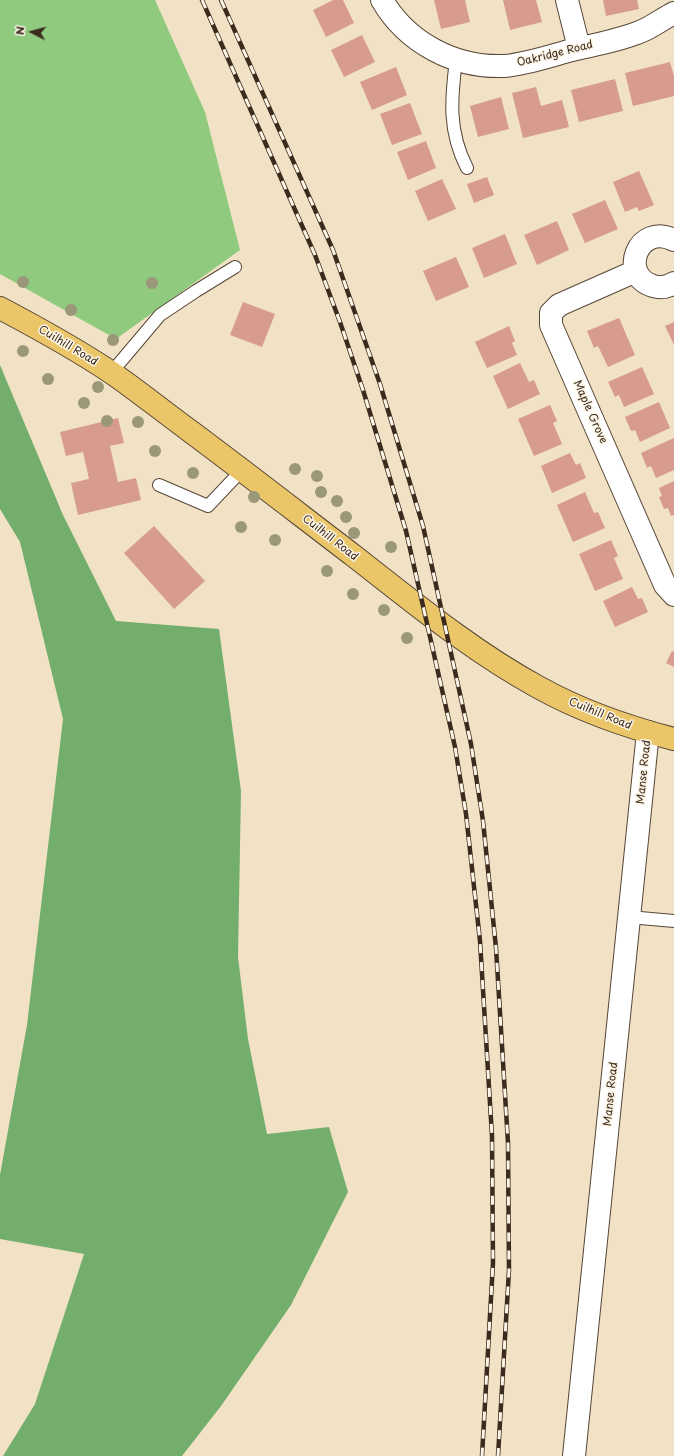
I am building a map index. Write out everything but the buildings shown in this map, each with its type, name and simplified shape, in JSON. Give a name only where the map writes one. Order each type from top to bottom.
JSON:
[{"type":"main road","name":"Cuilhill Road","points":[[0,308],[45,331],[111,373],[242,470],[437,620],[506,668],[539,688],[574,705],[610,720],[674,739]]},
{"type":"street","name":"Oakridge Road","points":[[382,0],[398,22],[410,35],[435,51],[456,60],[483,65],[504,66],[520,64],[638,33],[674,13]]},
{"type":"street","points":[[567,0],[580,48]]},
{"type":"street","points":[[674,240],[668,237],[660,236],[652,237],[645,241],[639,247],[636,254],[635,263],[636,271],[647,284],[655,287],[664,287],[674,283]]},
{"type":"street","name":"Maple Grove","points":[[636,271],[559,305],[551,314],[551,325],[665,585],[674,595]]},
{"type":"street","name":"Manse Road","points":[[574,1456],[648,732]]},
{"type":"lane","points":[[456,60],[451,109],[453,124],[463,160],[467,168]]},
{"type":"lane","points":[[111,373],[160,315],[196,291],[235,268]]},
{"type":"lane","points":[[159,485],[208,506],[242,470]]},
{"type":"lane","points":[[629,917],[674,921]]},
{"type":"green space","points":[[0,0],[155,0],[205,112],[240,250],[116,339],[0,274]]},
{"type":"green space","points":[[0,365],[63,515],[116,621],[219,629],[241,791],[238,957],[248,1039],[267,1134],[329,1127],[348,1192],[291,1305],[221,1406],[182,1456],[3,1456],[35,1404],[84,1254],[0,1239],[0,1175],[27,1025],[63,719],[20,542],[0,509]]},
{"type":"railway","points":[[202,0],[315,255],[340,322],[363,390],[406,531],[455,747],[466,814],[480,941],[492,1136],[493,1263],[482,1456]]},
{"type":"railway","points":[[221,0],[333,250],[380,384],[423,526],[471,744],[483,821],[496,948],[508,1143],[509,1270],[498,1456]]}]
